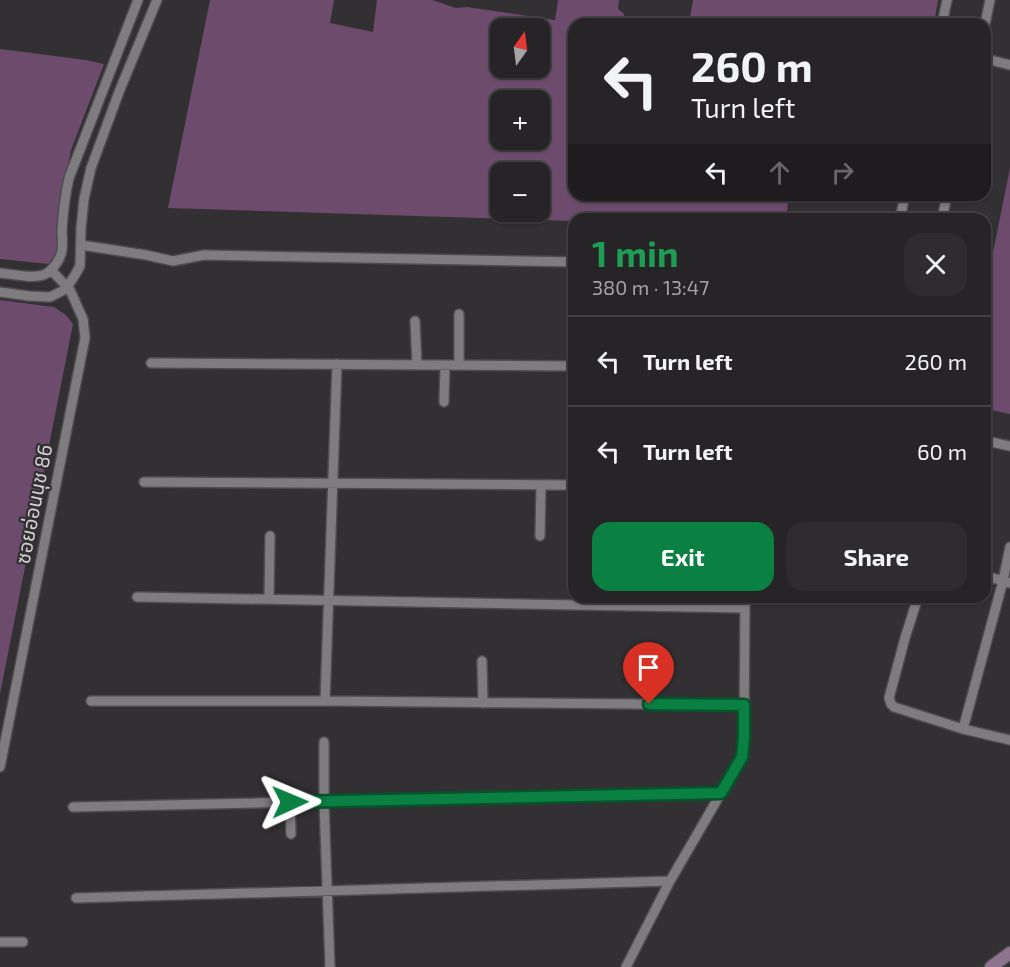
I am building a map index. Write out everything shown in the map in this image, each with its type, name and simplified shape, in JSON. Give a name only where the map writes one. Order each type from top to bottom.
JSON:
[{"type":"main road","points":[[991,967],[1010,953]]},
{"type":"street","points":[[0,273],[43,275],[51,270],[58,261],[62,251],[63,213],[69,178],[138,0]]},
{"type":"street","points":[[0,292],[50,297],[66,289],[80,266],[84,199],[91,168],[157,0]]},
{"type":"street","points":[[943,18],[947,0]]},
{"type":"street","points":[[986,18],[990,0]]},
{"type":"street","points":[[991,60],[1010,65]]},
{"type":"street","points":[[81,245],[173,261],[204,255],[568,262]]},
{"type":"street","name":"ซอยอ่อนนุช 86","points":[[0,767],[85,338],[83,319],[68,286],[51,270]]},
{"type":"street","points":[[459,314],[459,365]]},
{"type":"street","points":[[415,321],[417,365]]},
{"type":"street","points":[[151,363],[568,366]]},
{"type":"street","points":[[325,701],[337,364]]},
{"type":"street","points":[[444,402],[445,365]]},
{"type":"street","points":[[991,442],[1010,446]]},
{"type":"street","points":[[144,482],[568,485]]},
{"type":"street","points":[[540,536],[541,485]]},
{"type":"street","points":[[269,599],[270,536]]},
{"type":"street","points":[[963,729],[1006,582],[1010,547]]},
{"type":"street","points":[[991,578],[1006,582]]},
{"type":"street","points":[[137,597],[745,608]]},
{"type":"street","points":[[626,967],[670,881],[742,757],[745,603]]},
{"type":"street","points":[[916,603],[889,700],[894,707],[963,729],[1010,740]]},
{"type":"street","points":[[482,661],[483,703]]},
{"type":"street","points":[[91,701],[744,705]]},
{"type":"street","points":[[324,741],[330,967]]},
{"type":"street","points":[[73,807],[721,793]]},
{"type":"street","points":[[290,802],[291,834]]},
{"type":"street","points":[[76,897],[670,881]]},
{"type":"street","points":[[0,942],[23,942]]},
{"type":"shaded area","points":[[210,0],[334,0],[330,23],[373,32],[377,0],[432,0],[456,8],[467,7],[541,18],[490,18],[490,78],[550,78],[550,19],[555,20],[558,0],[619,0],[618,9],[624,14],[624,18],[568,18],[568,201],[788,201],[787,213],[568,213],[568,221],[550,220],[550,162],[490,162],[490,218],[168,208]]},
{"type":"shaded area","points":[[693,0],[938,0],[935,18],[690,18]]},
{"type":"shaded area","points":[[0,49],[104,64],[71,150],[57,223],[57,251],[49,264],[0,259]]},
{"type":"shaded area","points":[[1010,168],[1010,414],[991,410],[991,262]]},
{"type":"shaded area","points":[[0,300],[54,307],[66,315],[73,324],[0,694]]},
{"type":"route","points":[[290,802],[721,793],[742,757],[744,705],[649,704]]}]
